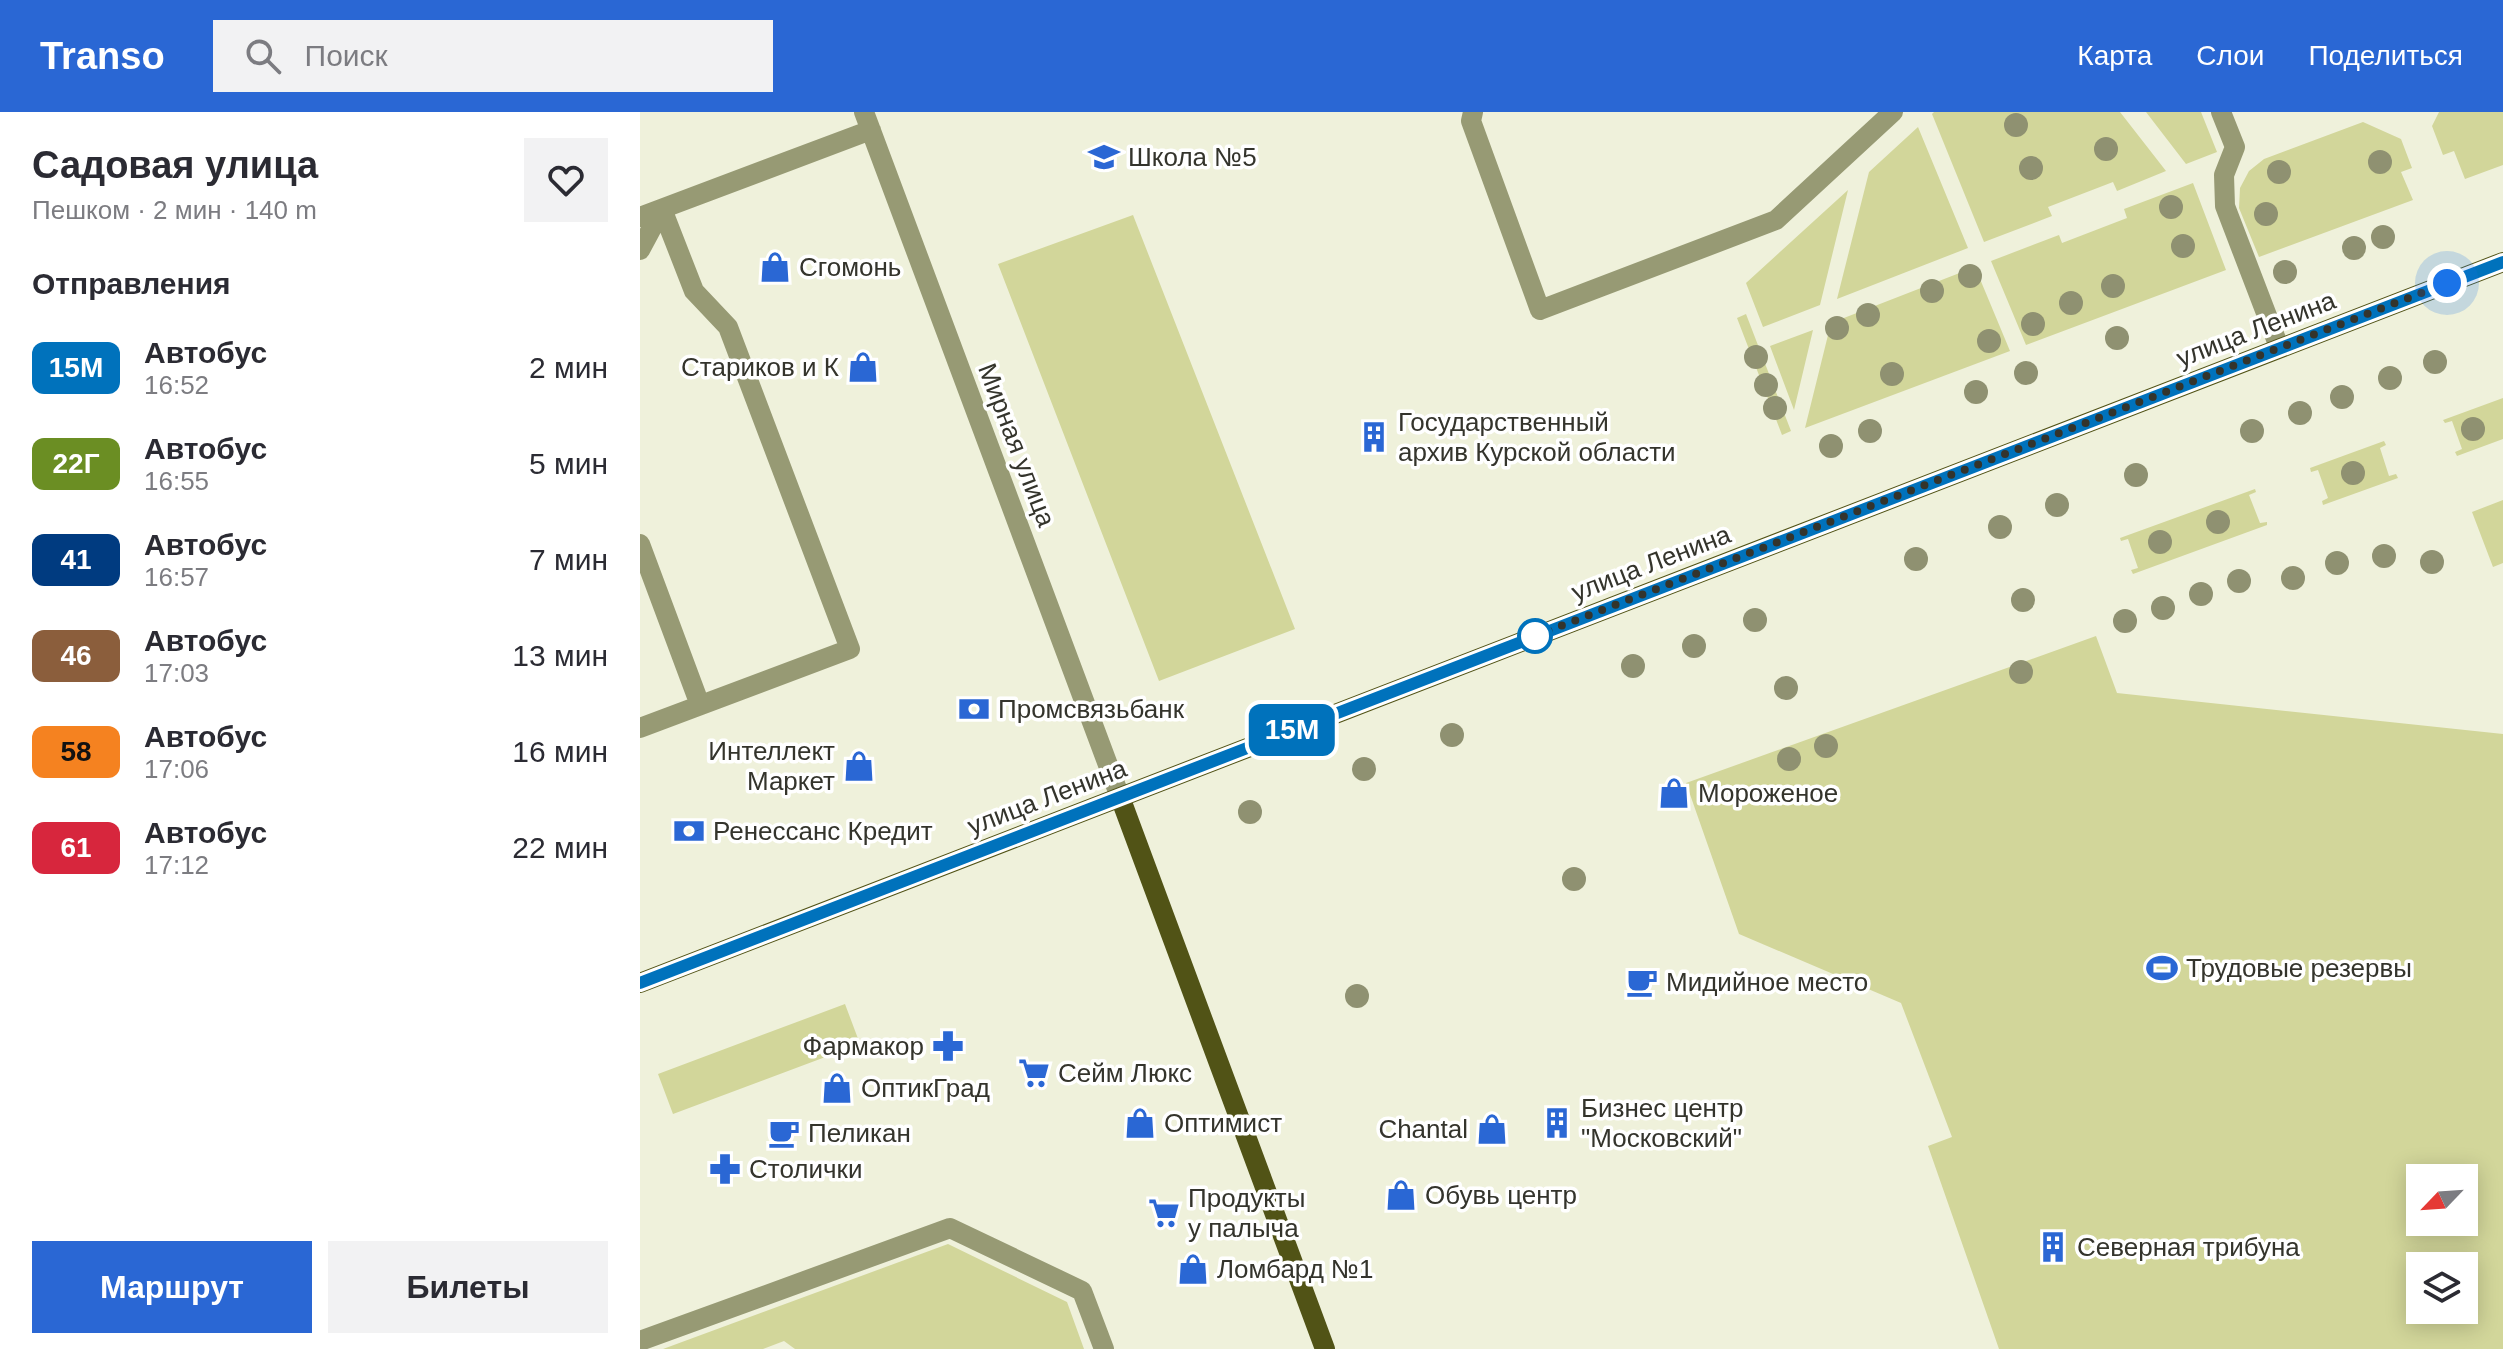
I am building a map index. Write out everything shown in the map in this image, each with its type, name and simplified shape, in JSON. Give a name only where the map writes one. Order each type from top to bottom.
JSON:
[{"type":"main road","name":"улица Ленина","points":[[640,983],[2503,262]]},
{"type":"main road","points":[[1120,797],[1325,1349]]},
{"type":"street","points":[[1473,112],[1471,121],[1540,310],[1776,220],[1893,112]]},
{"type":"street","points":[[2221,112],[2235,147],[2224,175],[2225,206],[2279,347]]},
{"type":"street","points":[[640,217],[868,121]]},
{"type":"street","name":"Мирная улица","points":[[868,121],[1120,797]]},
{"type":"street","points":[[640,250],[662,209]]},
{"type":"street","points":[[640,728],[850,649],[728,327],[694,291],[662,209]]},
{"type":"street","points":[[640,544],[700,705]]},
{"type":"street","points":[[640,1341],[950,1228],[1082,1291],[1104,1349]]},
{"type":"green space","points":[[2120,112],[2166,171],[2117,191],[2113,182],[2048,207],[2052,216],[1984,242],[1932,114]]},
{"type":"green space","points":[[2146,112],[2201,112],[2217,152],[2186,164]]},
{"type":"green space","points":[[2439,112],[2503,112],[2503,165],[2465,179],[2454,151],[2443,155],[2432,126]]},
{"type":"green space","points":[[2363,122],[2401,139],[2412,168],[2401,172],[2413,200],[2259,257],[2239,208],[2240,188],[2249,171],[2264,159]]},
{"type":"green space","points":[[1918,127],[1968,248],[1837,299],[1869,172]]},
{"type":"green space","points":[[2193,183],[2226,270],[2026,345],[1991,261],[2059,235],[2062,243],[2127,218],[2124,209]]},
{"type":"green space","points":[[1848,190],[1820,305],[1763,327],[1746,283]]},
{"type":"green space","points":[[1133,215],[1295,629],[1159,681],[998,264]]},
{"type":"green space","points":[[1975,267],[2010,351],[1805,428],[1831,323]]},
{"type":"green space","points":[[1746,314],[1791,431],[1782,435],[1737,318]]},
{"type":"green space","points":[[1813,330],[1794,410],[1770,346]]},
{"type":"green space","points":[[2503,398],[2503,439],[2457,456],[2455,452],[2462,449],[2452,421],[2445,423],[2443,420]]},
{"type":"green space","points":[[2384,441],[2386,445],[2380,448],[2389,476],[2396,474],[2398,478],[2323,505],[2322,501],[2328,498],[2318,470],[2311,472],[2310,468]]},
{"type":"green space","points":[[2255,489],[2256,492],[2249,495],[2260,523],[2267,522],[2267,525],[2133,574],[2131,570],[2138,568],[2128,539],[2121,541],[2120,538]]},
{"type":"green space","points":[[2503,500],[2503,563],[2493,567],[2472,512]]},
{"type":"green space","name":"Трудовые резервы","points":[[2096,636],[2117,693],[2503,734],[2503,1349],[1999,1349],[1928,1146],[1952,1137],[1901,1003],[1739,934],[1686,783]]},
{"type":"green space","points":[[845,1004],[860,1044],[673,1114],[658,1074]]},
{"type":"green space","points":[[948,1244],[1067,1302],[1084,1349],[795,1349],[784,1341],[763,1349],[663,1349]]},
{"type":"bus line","name":"15М","points":[[640,983],[2503,262]]},
{"type":"place","name":"Школа №5","points":[[1104,157]]},
{"type":"place","name":"Сгомонь","points":[[775,267]]},
{"type":"place","name":"Стариков и К","points":[[863,367]]},
{"type":"place","name":"Государственный архив Курской области","points":[[1374,437]]},
{"type":"place","name":"Промсвязьбанк","points":[[974,709]]},
{"type":"place","name":"Интеллект Маркет","points":[[859,766]]},
{"type":"place","name":"Мороженое","points":[[1674,793]]},
{"type":"place","name":"Ренессанс Кредит","points":[[689,831]]},
{"type":"place","name":"Трудовые резервы","points":[[2162,968]]},
{"type":"place","name":"Мидийное место","points":[[1642,982]]},
{"type":"place","name":"Фармакор","points":[[948,1046]]},
{"type":"place","name":"Сейм Люкс","points":[[1034,1073]]},
{"type":"place","name":"ОптикГрад","points":[[837,1088]]},
{"type":"place","name":"Оптимист","points":[[1140,1123]]},
{"type":"place","name":"Бизнес центр \"Московский\"","points":[[1557,1123]]},
{"type":"place","name":"Chantal","points":[[1492,1129]]},
{"type":"place","name":"Пеликан","points":[[784,1133]]},
{"type":"place","name":"Столички","points":[[725,1169]]},
{"type":"place","name":"Обувь центр","points":[[1401,1195]]},
{"type":"place","name":"Продукты у палыча","points":[[1164,1213]]},
{"type":"place","name":"Северная трибуна","points":[[2053,1247]]},
{"type":"place","name":"Ломбард №1","points":[[1193,1269]]},
{"type":"route","points":[[1535,636],[2447,283]]}]
